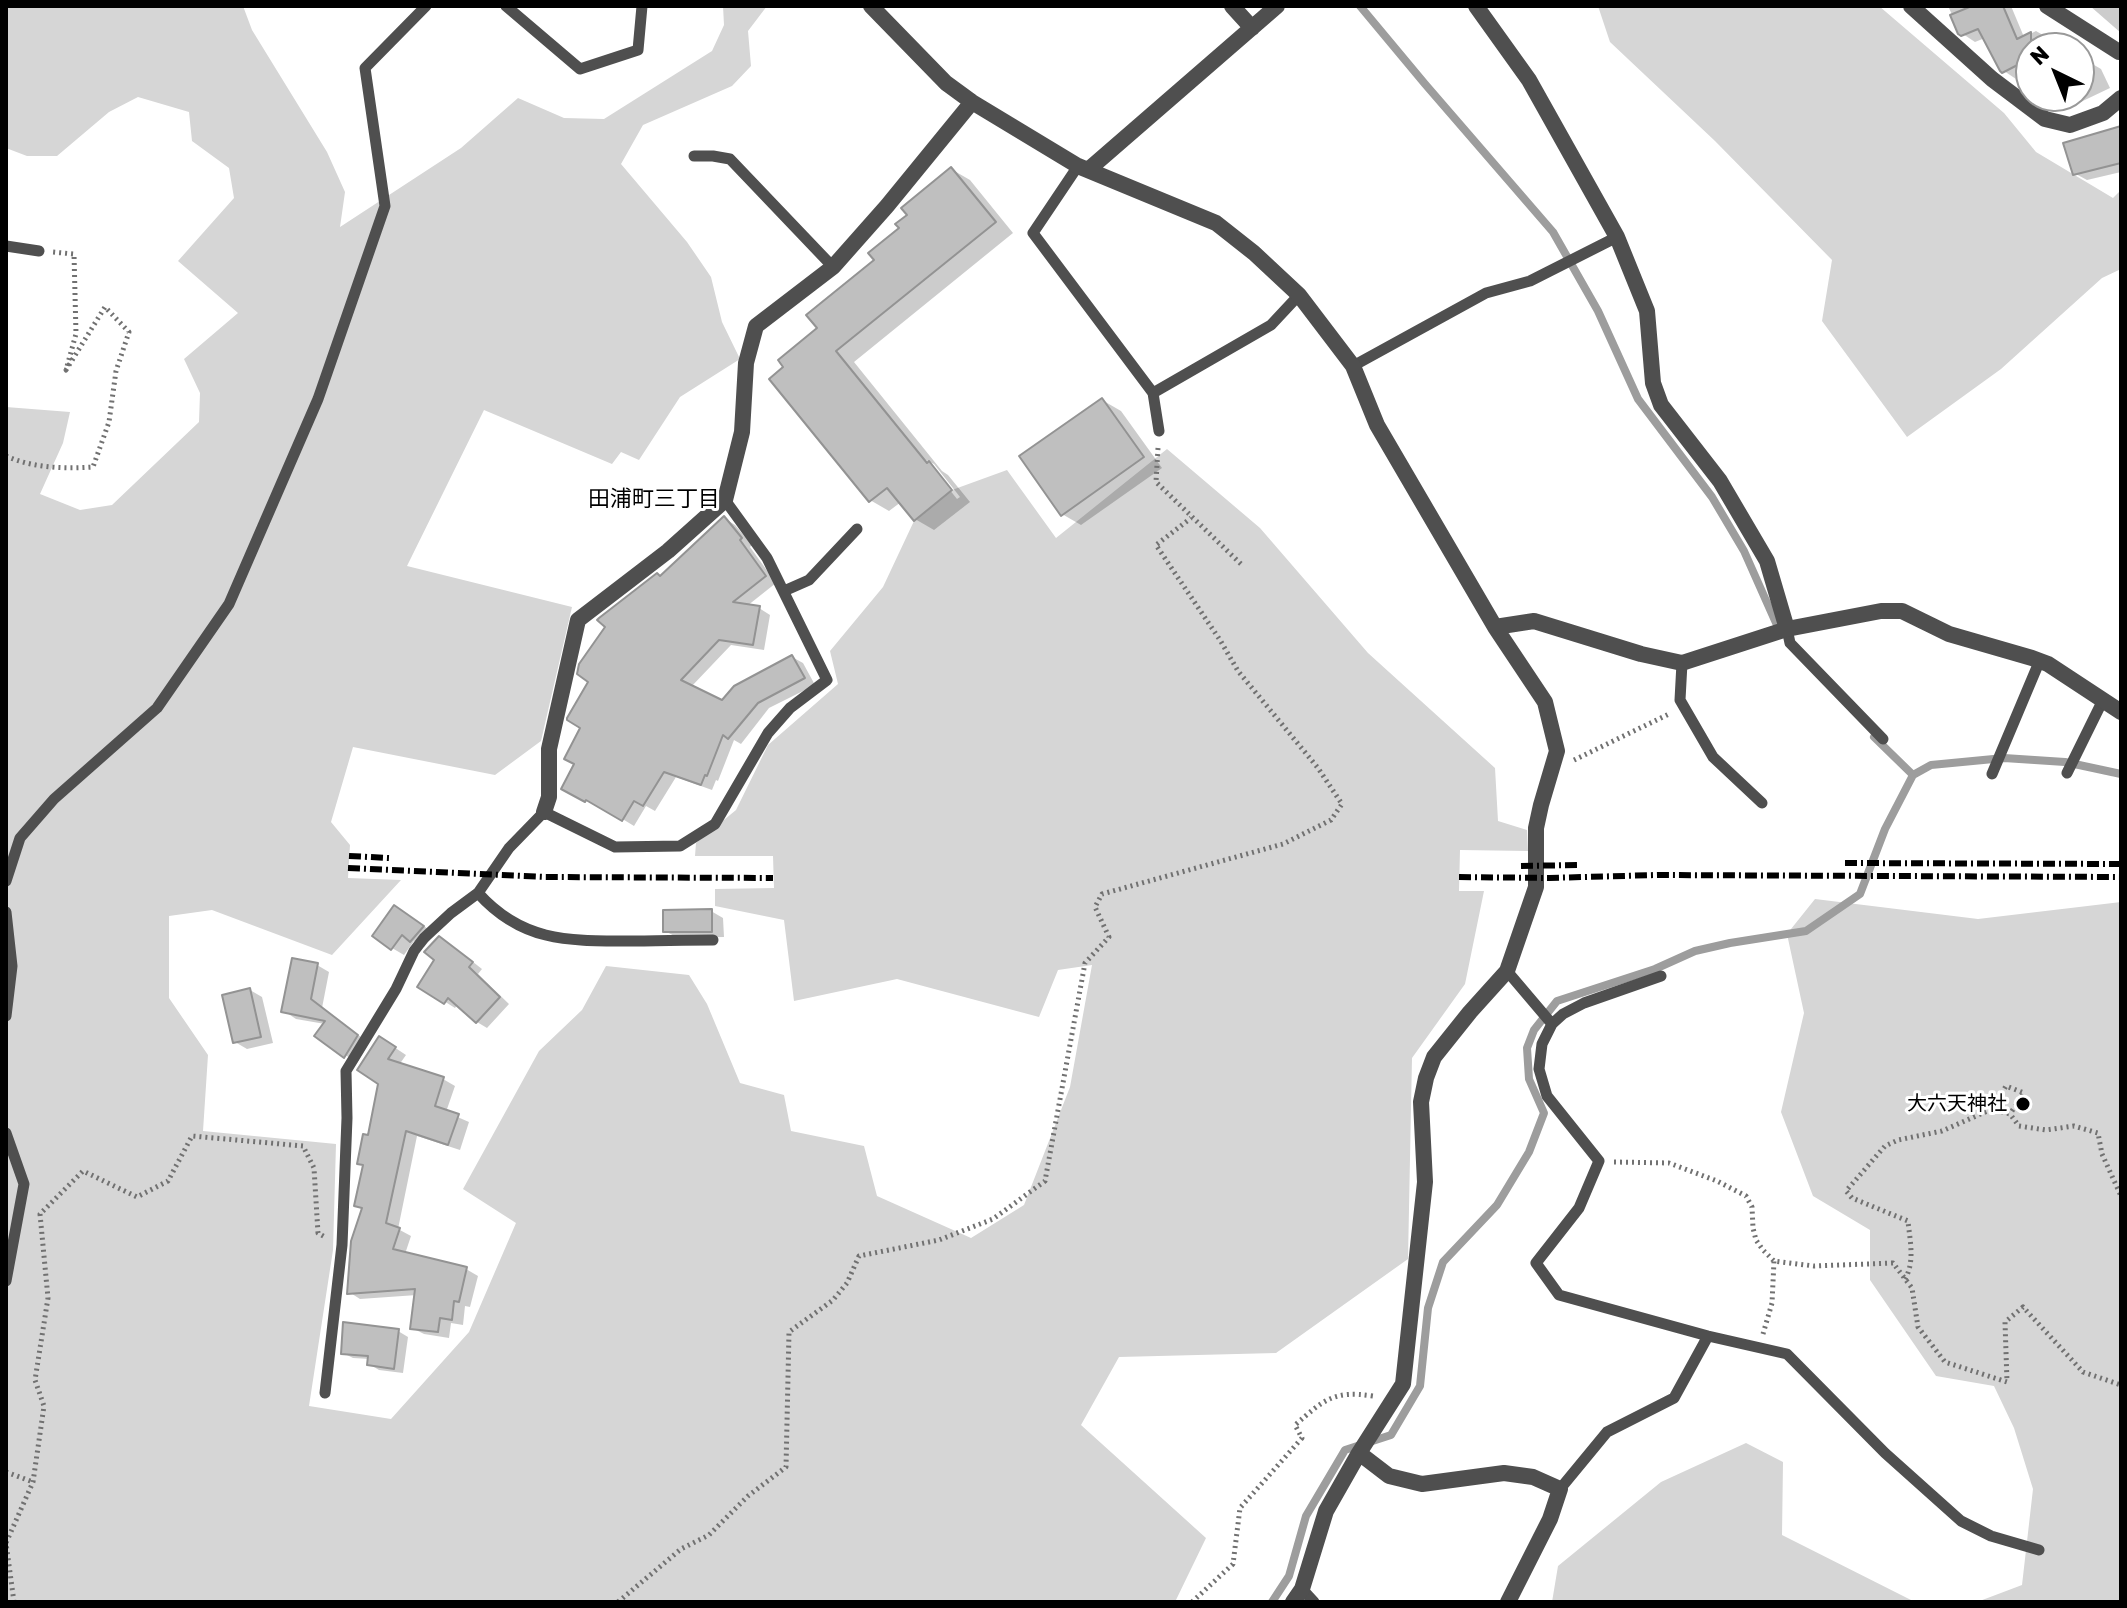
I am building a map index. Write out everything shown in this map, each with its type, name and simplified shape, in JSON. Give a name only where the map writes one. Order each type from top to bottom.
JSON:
[{"type":"street","points":[[871,6],[946,83],[972,102],[1083,168],[1216,223],[1299,295],[1353,366],[1377,425],[1495,627],[1545,702],[1557,751],[1536,828],[1536,887],[1507,971],[1434,1057],[1421,1102],[1425,1182],[1403,1384],[1326,1511],[1297,1595]]},
{"type":"street","points":[[1232,6],[1252,28]]},
{"type":"street","points":[[1083,168],[1277,6]]},
{"type":"street","points":[[1476,6],[1529,80],[1617,237],[1647,311],[1653,383],[1661,405],[1720,481],[1767,561],[1787,629]]},
{"type":"street","points":[[1911,6],[1992,79],[2045,119],[2070,125],[2103,113],[2121,98]]},
{"type":"street","points":[[2047,6],[2119,52]]},
{"type":"street","points":[[544,812],[549,797],[549,749],[578,620],[668,551],[725,500],[742,432],[746,363],[756,326],[833,267],[972,102]]},
{"type":"street","points":[[1495,627],[1534,621],[1641,654],[1682,663],[1787,629],[1881,611],[1902,611],[1949,634],[2040,660],[2121,711]]},
{"type":"street","points":[[1359,1453],[1389,1476],[1422,1484],[1504,1473],[1533,1477],[1560,1489],[1550,1519],[1508,1602]]},
{"type":"lane","points":[[6,881],[20,838],[54,799],[157,708],[229,604],[318,399],[385,206],[365,68],[426,6]]},
{"type":"lane","points":[[506,6],[580,69],[638,50],[642,6]]},
{"type":"lane","points":[[694,156],[730,159],[833,267]]},
{"type":"lane","points":[[1083,168],[1033,233],[1153,393],[1159,431]]},
{"type":"lane","points":[[1353,366],[1486,293],[1530,281],[1617,237]]},
{"type":"lane","points":[[6,246],[39,251]]},
{"type":"lane","points":[[1153,393],[1271,325],[1299,295]]},
{"type":"lane","points":[[325,1393],[342,1245],[346,1071],[396,989],[414,951],[451,913],[478,893],[509,848],[544,812],[615,847],[680,846],[715,824],[768,733],[790,708],[827,680],[767,558],[725,500]]},
{"type":"lane","points":[[784,591],[809,580],[857,529]]},
{"type":"lane","points":[[1787,629],[1790,643],[1883,739]]},
{"type":"lane","points":[[1992,774],[2040,660]]},
{"type":"lane","points":[[1682,663],[1680,700],[1713,757],[1762,803]]},
{"type":"lane","points":[[2067,773],[2103,700]]},
{"type":"lane","points":[[478,893],[502,916],[547,936],[575,941],[713,940]]},
{"type":"lane","points":[[6,912],[12,966],[6,1016]]},
{"type":"lane","points":[[1507,971],[1552,1024]]},
{"type":"lane","points":[[1661,976],[1584,1003],[1563,1014],[1552,1024],[1542,1044],[1539,1069],[1547,1096],[1599,1161],[1579,1208],[1536,1263],[1559,1295],[1787,1354],[1885,1453],[1961,1521],[1991,1536],[2039,1550]]},
{"type":"lane","points":[[6,1133],[24,1184],[6,1281]]},
{"type":"lane","points":[[1560,1489],[1607,1432],[1674,1398],[1708,1336]]},
{"type":"lane","points":[[1297,1595],[1314,1602]]},
{"type":"path","points":[[6,456],[22,463],[66,469],[93,467],[109,422],[116,371],[129,332],[105,307],[66,370],[76,334],[74,254],[39,251]]},
{"type":"path","points":[[1159,431],[1156,482],[1243,566]]},
{"type":"path","points":[[618,1602],[681,1549],[709,1535],[748,1496],[786,1467],[789,1332],[833,1300],[847,1283],[859,1256],[939,1240],[993,1219],[1045,1181],[1085,963],[1109,937],[1095,907],[1102,894],[1283,844],[1331,820],[1342,804],[1318,768],[1238,671],[1156,545],[1191,518]]},
{"type":"path","points":[[1551,771],[1685,707]]},
{"type":"path","points":[[1905,1279],[1910,1270],[1908,1221],[1852,1198],[1846,1191],[1885,1146],[1898,1140],[1942,1131],[1992,1109],[2006,1086],[2024,1093],[2010,1114]]},
{"type":"path","points":[[1992,1109],[2010,1114],[2019,1126],[2046,1130],[2074,1126],[2098,1133],[2102,1154],[2121,1196]]},
{"type":"path","points":[[14,1602],[6,1543],[33,1482],[44,1406],[35,1380],[48,1298],[40,1214],[83,1171],[137,1197],[168,1181],[192,1136],[303,1146],[314,1168],[318,1233],[342,1245]]},
{"type":"path","points":[[1599,1161],[1669,1163],[1746,1196],[1752,1207],[1756,1240],[1774,1261],[1814,1266],[1893,1263],[1912,1288],[1918,1327],[1945,1362],[2007,1382],[2005,1322],[2023,1307],[2083,1372],[2121,1385]]},
{"type":"path","points":[[1759,1347],[1772,1303],[1774,1261]]},
{"type":"path","points":[[1192,1602],[1233,1564],[1240,1508],[1302,1438],[1295,1425],[1323,1401],[1353,1393],[1394,1398]]},
{"type":"path","points":[[6,1472],[33,1482]]},
{"type":"shaded area","points":[[6,6],[243,6],[252,30],[327,152],[345,192],[340,227],[461,148],[518,98],[564,118],[604,119],[712,51],[724,25],[723,6],[767,6],[748,31],[751,66],[732,86],[643,125],[621,164],[687,242],[711,277],[722,322],[740,359],[680,397],[639,460],[621,452],[612,464],[484,410],[407,566],[572,607],[541,741],[495,775],[353,747],[331,822],[350,845],[348,878],[401,880],[332,955],[212,910],[169,916],[169,998],[208,1055],[203,1131],[336,1144],[333,1250],[309,1406],[391,1419],[469,1332],[516,1223],[463,1189],[539,1051],[582,1010],[606,966],[689,975],[707,1004],[740,1083],[784,1095],[791,1131],[864,1146],[877,1196],[971,1238],[1024,1205],[1070,1087],[1092,965],[1058,970],[1039,1017],[897,979],[794,1001],[784,920],[715,906],[715,889],[774,888],[773,856],[695,856],[696,843],[736,810],[768,745],[838,684],[830,651],[883,587],[914,521],[952,490],[1007,470],[1056,538],[1167,449],[1260,528],[1368,653],[1495,768],[1498,821],[1527,830],[1528,851],[1460,850],[1459,891],[1484,891],[1465,984],[1412,1058],[1408,1259],[1276,1353],[1119,1357],[1081,1425],[1206,1538],[1175,1602],[6,1602],[6,407],[70,412],[63,443],[40,494],[80,510],[112,505],[199,422],[200,393],[184,359],[238,313],[178,261],[234,198],[229,168],[192,141],[189,112],[138,97],[109,112],[57,156],[27,156],[6,148]]},
{"type":"shaded area","points":[[1598,6],[1879,6],[2004,113],[2036,152],[2113,198],[2121,190],[2121,269],[2102,278],[2001,369],[1907,437],[1822,321],[1832,260],[1715,141],[1610,42]]},
{"type":"shaded area","points":[[1815,899],[1978,919],[2121,902],[2121,1602],[1977,1602],[2022,1585],[2033,1489],[2014,1428],[1994,1386],[1936,1376],[1870,1280],[1870,1230],[1813,1196],[1781,1112],[1804,1013],[1787,934]]},
{"type":"shaded area","points":[[1746,1443],[1783,1462],[1782,1535],[1915,1602],[1552,1602],[1558,1566],[1661,1482]]},
{"type":"building","points":[[1972,6],[2003,6],[2015,34],[2015,66],[2002,73],[1978,29],[1961,36],[1950,15]]},
{"type":"building","points":[[2121,126],[2121,163],[2073,175],[2063,143]]},
{"type":"building","points":[[951,167],[996,222],[836,351],[952,490],[914,521],[887,488],[869,502],[769,379],[783,367],[778,360],[817,328],[806,315],[874,260],[868,253],[899,228],[895,224],[907,215],[901,208]]},
{"type":"building","points":[[1102,398],[1144,457],[1061,516],[1019,456]]},
{"type":"building","points":[[724,516],[766,576],[733,602],[760,606],[753,645],[719,640],[681,680],[722,700],[734,686],[792,655],[805,678],[758,703],[728,739],[723,735],[701,785],[664,772],[643,806],[634,801],[622,821],[561,789],[574,764],[564,759],[580,728],[567,718],[588,682],[577,674],[579,664],[605,627],[597,620],[657,573],[660,576]]},
{"type":"building","points":[[394,905],[424,926],[410,942],[402,935],[391,950],[372,936]]},
{"type":"building","points":[[712,909],[712,932],[663,932],[663,910]]},
{"type":"building","points":[[439,936],[473,962],[469,967],[500,997],[476,1023],[448,998],[444,1004],[417,987],[434,960],[424,952]]},
{"type":"building","points":[[292,958],[318,963],[311,999],[358,1035],[344,1058],[314,1036],[325,1021],[281,1012]]},
{"type":"building","points":[[250,988],[261,1037],[233,1043],[222,995]]},
{"type":"building","points":[[379,1036],[396,1047],[388,1059],[444,1077],[435,1106],[459,1114],[448,1145],[406,1131],[386,1223],[400,1228],[393,1249],[467,1267],[459,1302],[454,1301],[452,1320],[440,1318],[438,1332],[410,1329],[415,1289],[347,1294],[351,1241],[362,1208],[354,1206],[363,1165],[357,1164],[363,1134],[368,1135],[378,1084],[357,1070]]},
{"type":"building","points":[[343,1322],[399,1329],[394,1369],[367,1365],[368,1356],[341,1354]]},
{"type":"waterway","points":[[1360,6],[1553,232],[1598,311],[1638,399],[1712,497],[1744,551],[1780,632]]},
{"type":"waterway","points":[[1272,1602],[1289,1576],[1306,1516],[1345,1450],[1391,1435],[1420,1386],[1428,1308],[1443,1262],[1497,1205],[1529,1152],[1544,1113],[1529,1079],[1527,1048],[1534,1030],[1557,1001],[1655,969],[1695,951],[1806,931],[1860,894],[1885,829],[1913,775],[1874,737]]},
{"type":"waterway","points":[[1913,775],[1931,765],[2004,758],[2065,762],[2121,774]]},
{"type":"railway","points":[[349,856],[389,858]]},
{"type":"railway","points":[[1845,863],[2121,864]]},
{"type":"railway","points":[[1521,866],[1577,865]]},
{"type":"railway","points":[[348,868],[545,877],[773,878]]},
{"type":"railway","points":[[1459,877],[2121,877]]},
{"type":"place","name":"大六天神社","points":[[2023,1104]]},
{"type":"district","name":"田浦町三丁目","points":[[654,500]]}]
